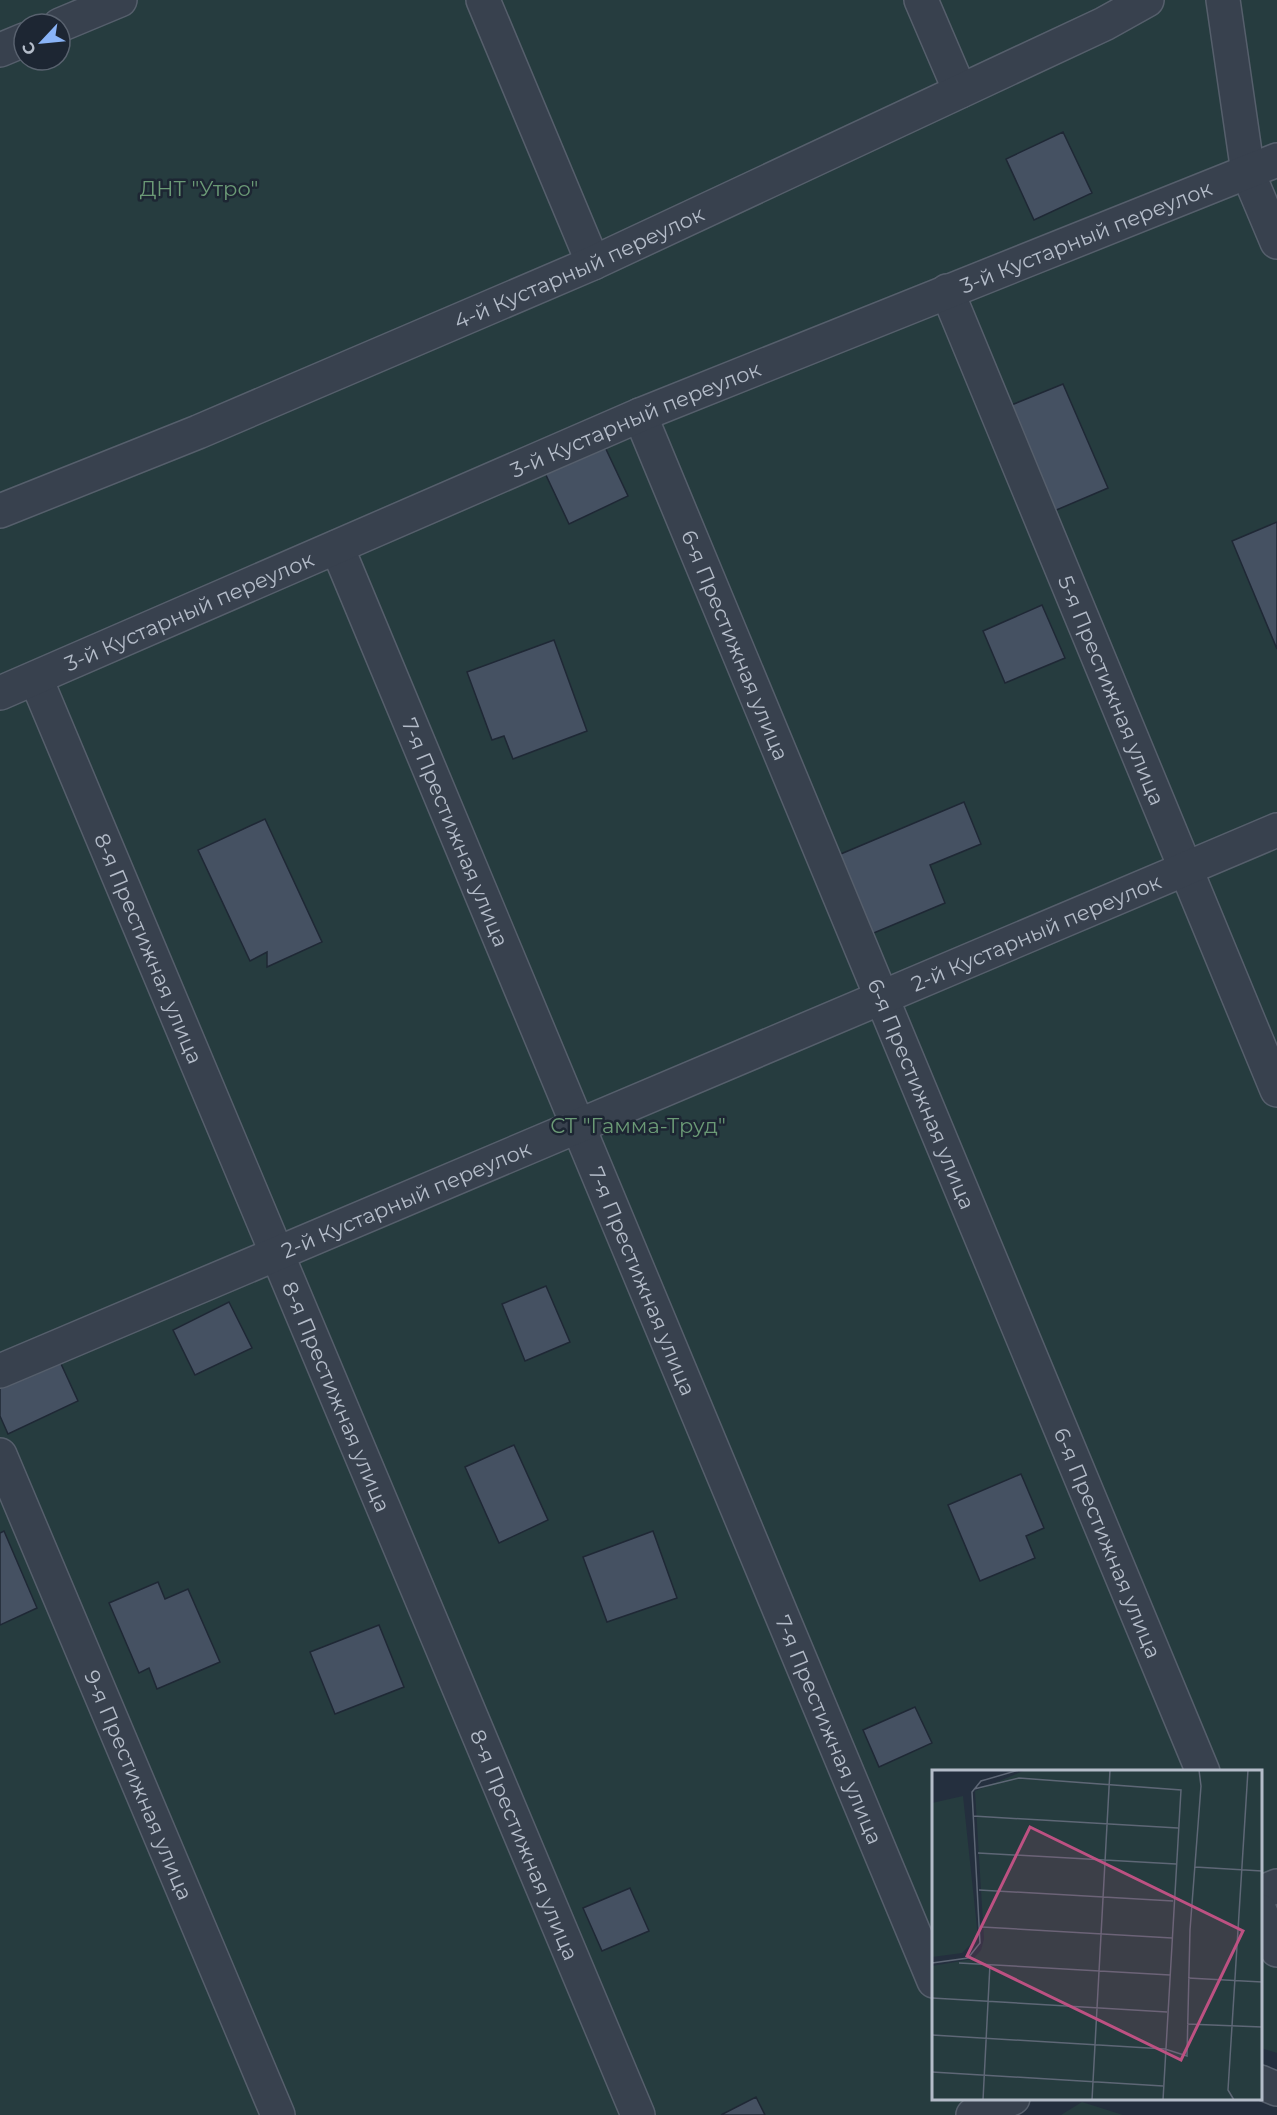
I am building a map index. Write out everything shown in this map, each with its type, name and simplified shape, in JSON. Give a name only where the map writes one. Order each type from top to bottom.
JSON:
[{"type":"street","points":[[72,20],[120,0]]},
{"type":"street","points":[[483,0],[593,263]]},
{"type":"street","points":[[921,0],[960,91]]},
{"type":"street","name":"4-й Кустарный переулок","points":[[0,511],[198,432],[593,263],[1104,24],[1147,0]]},
{"type":"street","points":[[1223,0],[1262,166],[1277,242]]},
{"type":"street","name":"3-й Кустарный переулок","points":[[0,693],[640,415],[1262,166]]},
{"type":"street","name":"5-я Престижная улица","points":[[946,291],[1277,1090]]},
{"type":"street","name":"6-я Престижная улица","points":[[640,415],[1202,1770]]},
{"type":"street","name":"7-я Престижная улица","points":[[337,547],[932,1979]]},
{"type":"street","name":"8-я Престижная улица","points":[[36,679],[638,2115]]},
{"type":"street","name":"2-й Кустарный переулок","points":[[0,1371],[1277,830]]},
{"type":"street","name":"9-я Престижная улица","points":[[0,1455],[278,2115]]},
{"type":"street","points":[[1262,1892],[1277,1886]]},
{"type":"street","points":[[1262,1916],[1277,1950]]},
{"type":"street","points":[[1262,2083],[1277,2089]]},
{"type":"green space","name":"СТ \"Гамма-Труд\"","points":[[0,0],[1277,0],[1277,2053],[1262,2048],[1262,1770],[932,1770],[932,2100],[982,2100],[955,2115],[0,2115]]},
{"type":"green space","points":[[1082,2102],[1123,2115],[1061,2115]]},
{"type":"building","points":[[1063,132],[1092,193],[1034,220],[1006,159]]},
{"type":"building","points":[[1063,384],[1108,488],[1054,511],[1009,406]]},
{"type":"building","points":[[604,445],[628,496],[569,524],[545,473]]},
{"type":"building","points":[[1277,522],[1277,649],[1232,541]]},
{"type":"building","points":[[1042,605],[1065,658],[1005,683],[983,631]]},
{"type":"building","points":[[554,640],[587,731],[513,759],[504,736],[492,740],[467,672]]},
{"type":"building","points":[[964,802],[981,844],[930,865],[945,903],[869,935],[836,856]]},
{"type":"building","points":[[265,819],[322,942],[267,967],[267,952],[250,961],[198,850]]},
{"type":"building","points":[[546,1286],[570,1342],[525,1361],[502,1304]]},
{"type":"building","points":[[229,1302],[252,1348],[195,1375],[173,1330]]},
{"type":"building","points":[[56,1353],[78,1401],[8,1434],[0,1416],[0,1379]]},
{"type":"building","points":[[514,1445],[548,1520],[499,1543],[465,1467]]},
{"type":"building","points":[[1021,1474],[1044,1528],[1026,1536],[1035,1558],[980,1581],[948,1505]]},
{"type":"building","points":[[4,1531],[37,1608],[0,1625],[0,1533]]},
{"type":"building","points":[[653,1531],[677,1598],[607,1622],[583,1557]]},
{"type":"building","points":[[158,1582],[165,1599],[188,1589],[220,1662],[157,1689],[149,1668],[139,1673],[109,1603]]},
{"type":"building","points":[[379,1625],[404,1687],[335,1714],[310,1652]]},
{"type":"building","points":[[915,1707],[932,1743],[879,1767],[863,1730]]},
{"type":"building","points":[[630,1888],[649,1931],[602,1951],[583,1908]]},
{"type":"building","points":[[756,2097],[765,2115],[721,2115]]},
{"type":"park label","name":"ДНТ \"Утро\"","points":[[199,188]]}]
